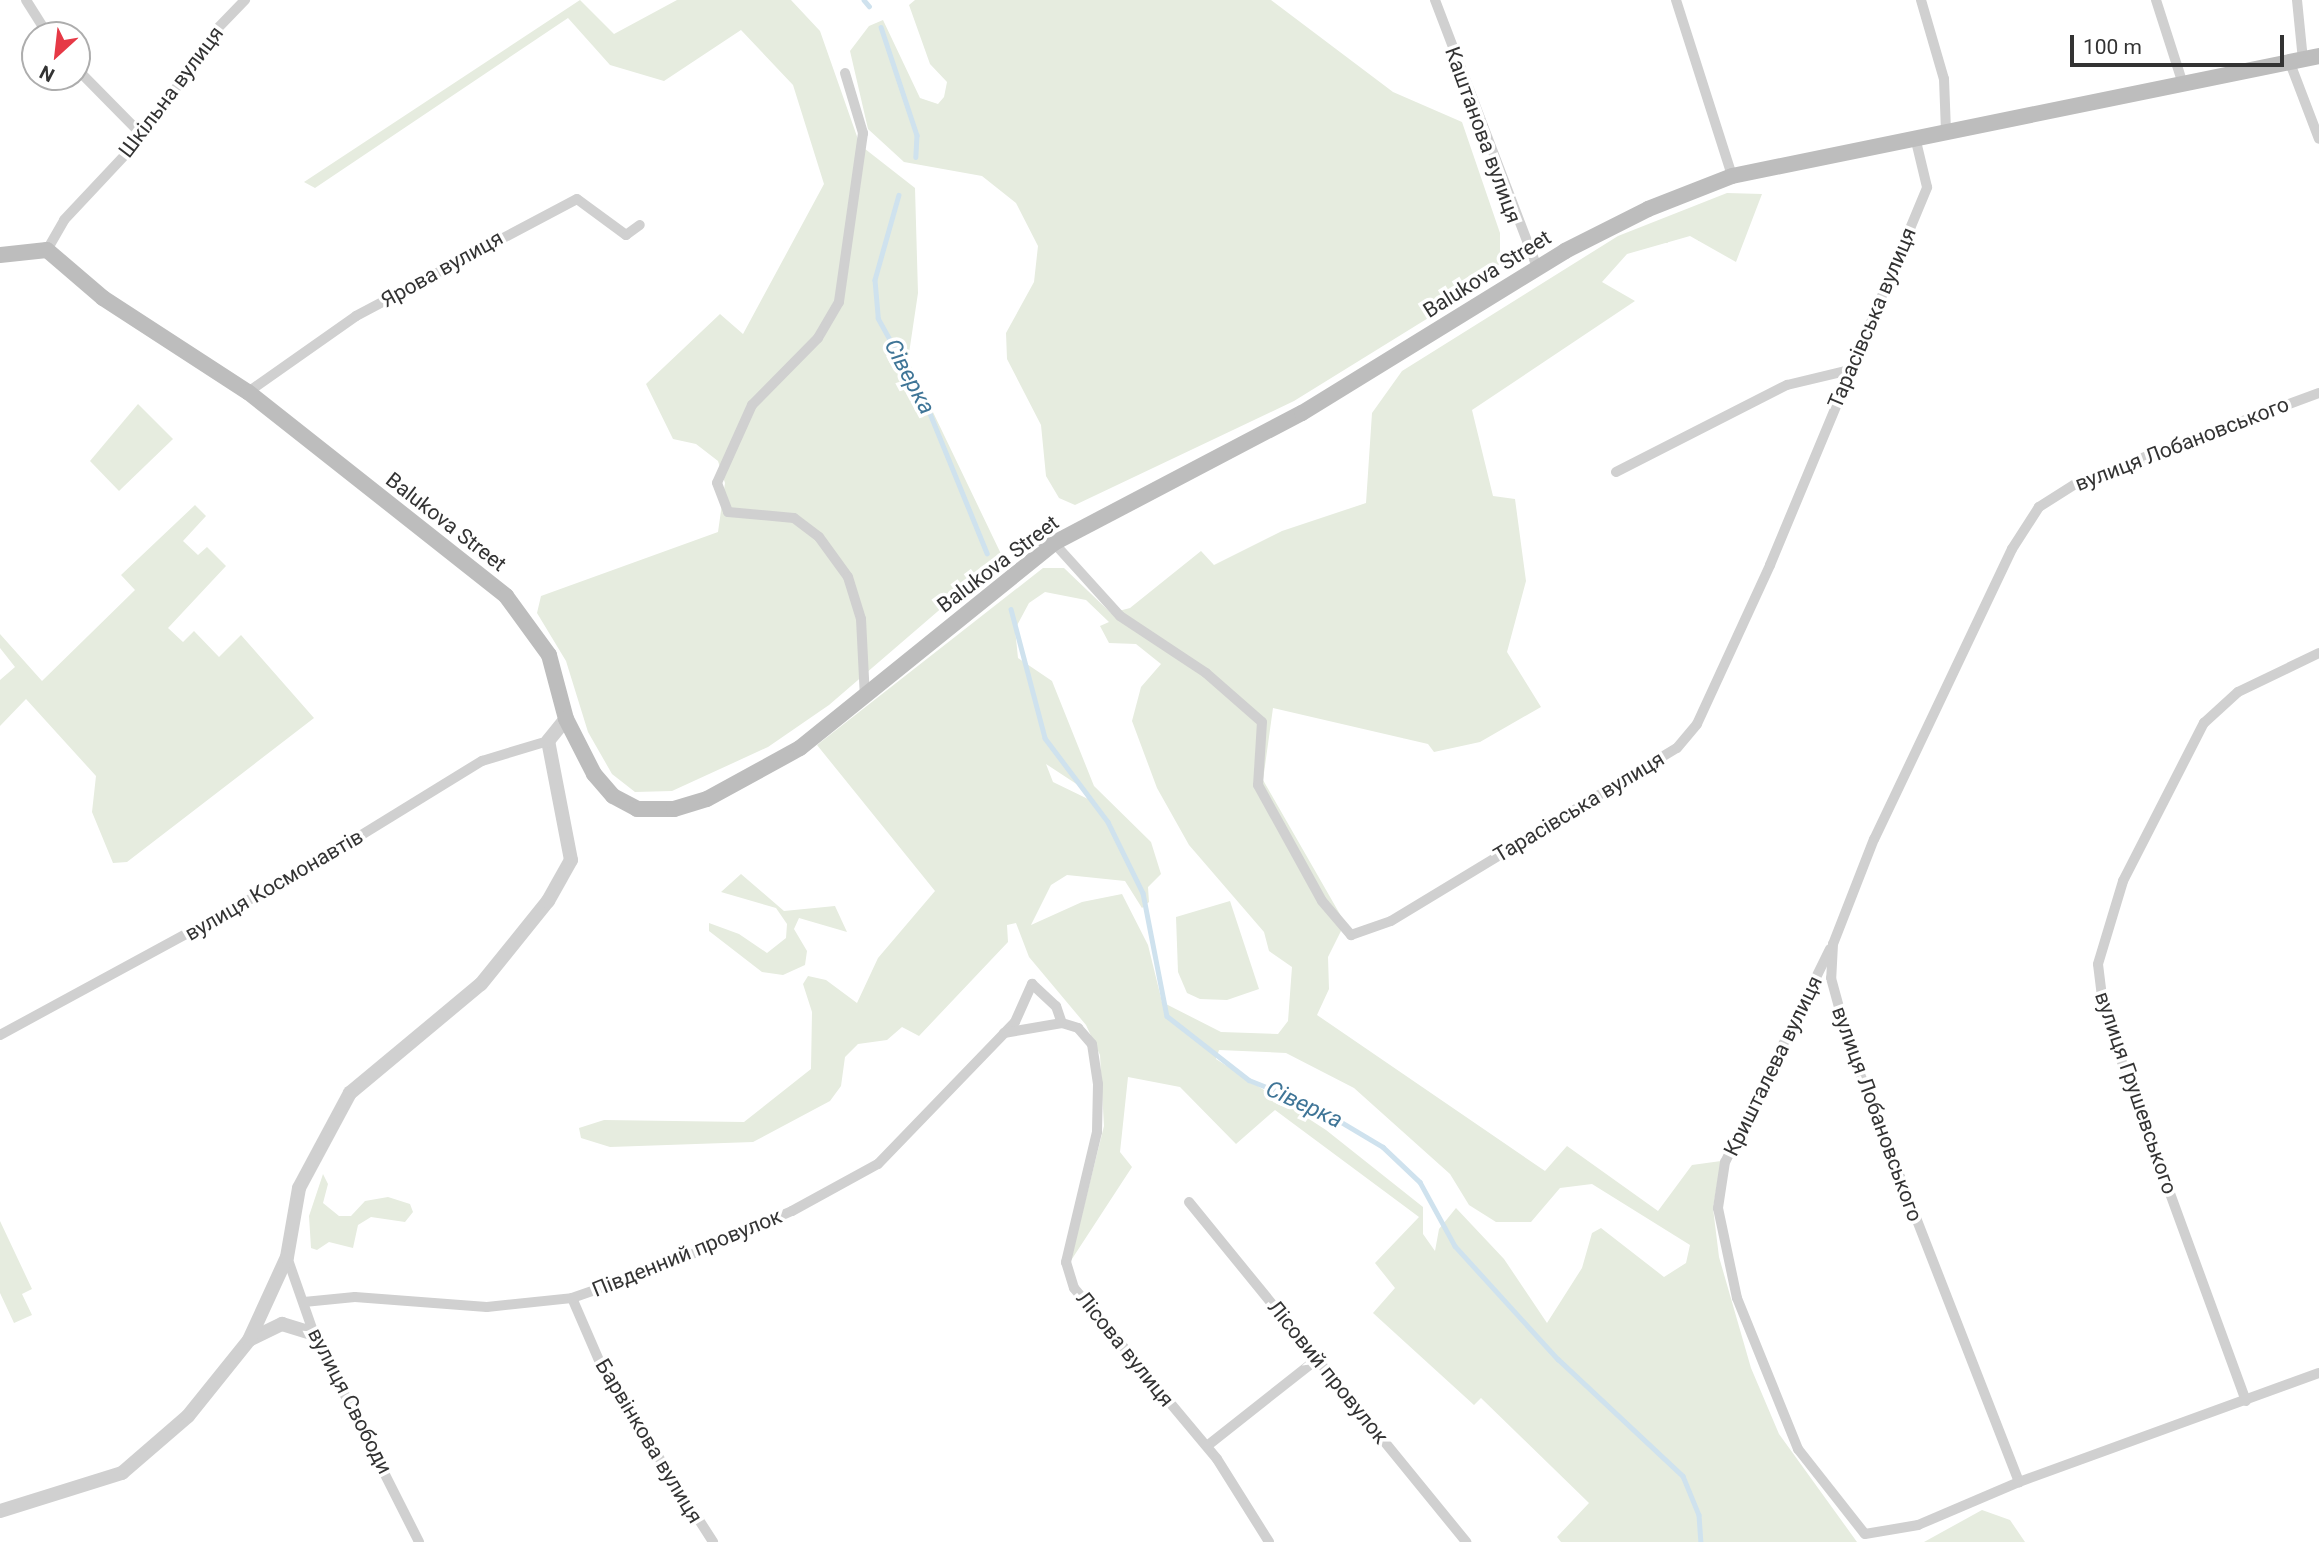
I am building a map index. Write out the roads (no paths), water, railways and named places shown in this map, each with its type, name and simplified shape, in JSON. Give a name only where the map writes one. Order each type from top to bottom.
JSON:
[{"type":"main road","name":"Balukova Street","points":[[47,250],[103,298],[248,393],[506,596],[548,655],[566,719],[613,796],[637,809],[674,809],[760,772],[865,697],[1054,543],[1302,412],[1537,267],[1636,214],[1732,176],[2182,81],[2304,60]]},
{"type":"main road","points":[[0,255],[47,250]]},
{"type":"street","points":[[26,0],[39,21]]},
{"type":"street","name":"Шкільна вулиця","points":[[47,250],[64,220],[142,136],[216,30],[246,0]]},
{"type":"street","name":"Каштанова вулиця","points":[[1435,0],[1537,267]]},
{"type":"street","points":[[1676,0],[1732,176]]},
{"type":"street","points":[[1921,0],[1944,79],[1946,132]]},
{"type":"street","points":[[2157,0],[2182,81]]},
{"type":"street","points":[[2297,0],[2304,60],[2319,139]]},
{"type":"street","points":[[845,73],[863,133],[839,302],[818,338],[752,405],[717,483],[728,512],[794,518],[819,537],[848,577],[862,619],[865,697]]},
{"type":"street","points":[[91,83],[142,136]]},
{"type":"street","name":"Тарасівська вулиця","points":[[1054,543],[1120,616],[1206,673],[1262,722],[1258,785],[1322,901],[1351,935],[1391,921],[1677,748],[1697,723],[1770,565],[1927,187],[1915,137]]},
{"type":"street","name":"Ярова вулиця","points":[[248,393],[356,316],[577,199],[626,235],[640,225]]},
{"type":"street","points":[[1616,472],[1787,385],[1850,370]]},
{"type":"street","name":"вулиця Лобановського","points":[[2019,1482],[1851,1051],[1831,978],[1833,944],[1905,773],[2012,549],[2039,507],[2080,481],[2319,393]]},
{"type":"street","name":"вулиця Грушевського","points":[[2246,1401],[2104,1013],[2098,964],[2123,881],[2204,723],[2238,692],[2319,653]]},
{"type":"street","points":[[0,1511],[122,1473],[188,1416],[248,1340],[286,1257],[299,1188],[350,1093],[481,984],[548,901],[571,860],[548,741],[566,719]]},
{"type":"street","name":"вулиця Космонавтів","points":[[0,1035],[311,866],[482,761],[548,741]]},
{"type":"street","name":"Кришталева вулиця","points":[[1833,944],[1725,1162],[1718,1208],[1737,1298],[1798,1449],[1865,1534],[1918,1525],[2019,1482]]},
{"type":"street","name":"Південний провулок","points":[[304,1302],[355,1297],[487,1307],[572,1298],[792,1211],[878,1164],[1004,1033],[1032,984],[1056,1006],[1062,1023]]},
{"type":"street","points":[[1004,1033],[1062,1023]]},
{"type":"street","name":"Лісова вулиця","points":[[1062,1023],[1078,1028],[1092,1044],[1098,1084],[1097,1132],[1066,1262],[1070,1276],[1207,1446],[1269,1542]]},
{"type":"street","name":"Лісовий провулок","points":[[1189,1202],[1465,1542]]},
{"type":"street","name":"вулиця Свободи","points":[[286,1257],[314,1334],[419,1542]]},
{"type":"street","name":"Барвінкова вулиця","points":[[572,1298],[604,1372],[713,1542]]},
{"type":"street","points":[[248,1340],[282,1324],[314,1334]]},
{"type":"street","points":[[1207,1446],[1317,1360]]},
{"type":"street","points":[[2019,1482],[2319,1373]]},
{"type":"waterway","name":"Сіверка","points":[[864,0],[869,6]]},
{"type":"waterway","name":"Сіверка","points":[[881,27],[917,135],[916,157]]},
{"type":"waterway","name":"Сіверка","points":[[899,195],[875,280],[878,318],[927,406],[987,553]]},
{"type":"waterway","name":"Сіверка","points":[[1011,609],[1045,738],[1108,822],[1143,893],[1167,1016],[1249,1080],[1316,1107],[1383,1147],[1420,1182],[1455,1246],[1558,1359],[1683,1476],[1699,1515],[1701,1542]]}]
